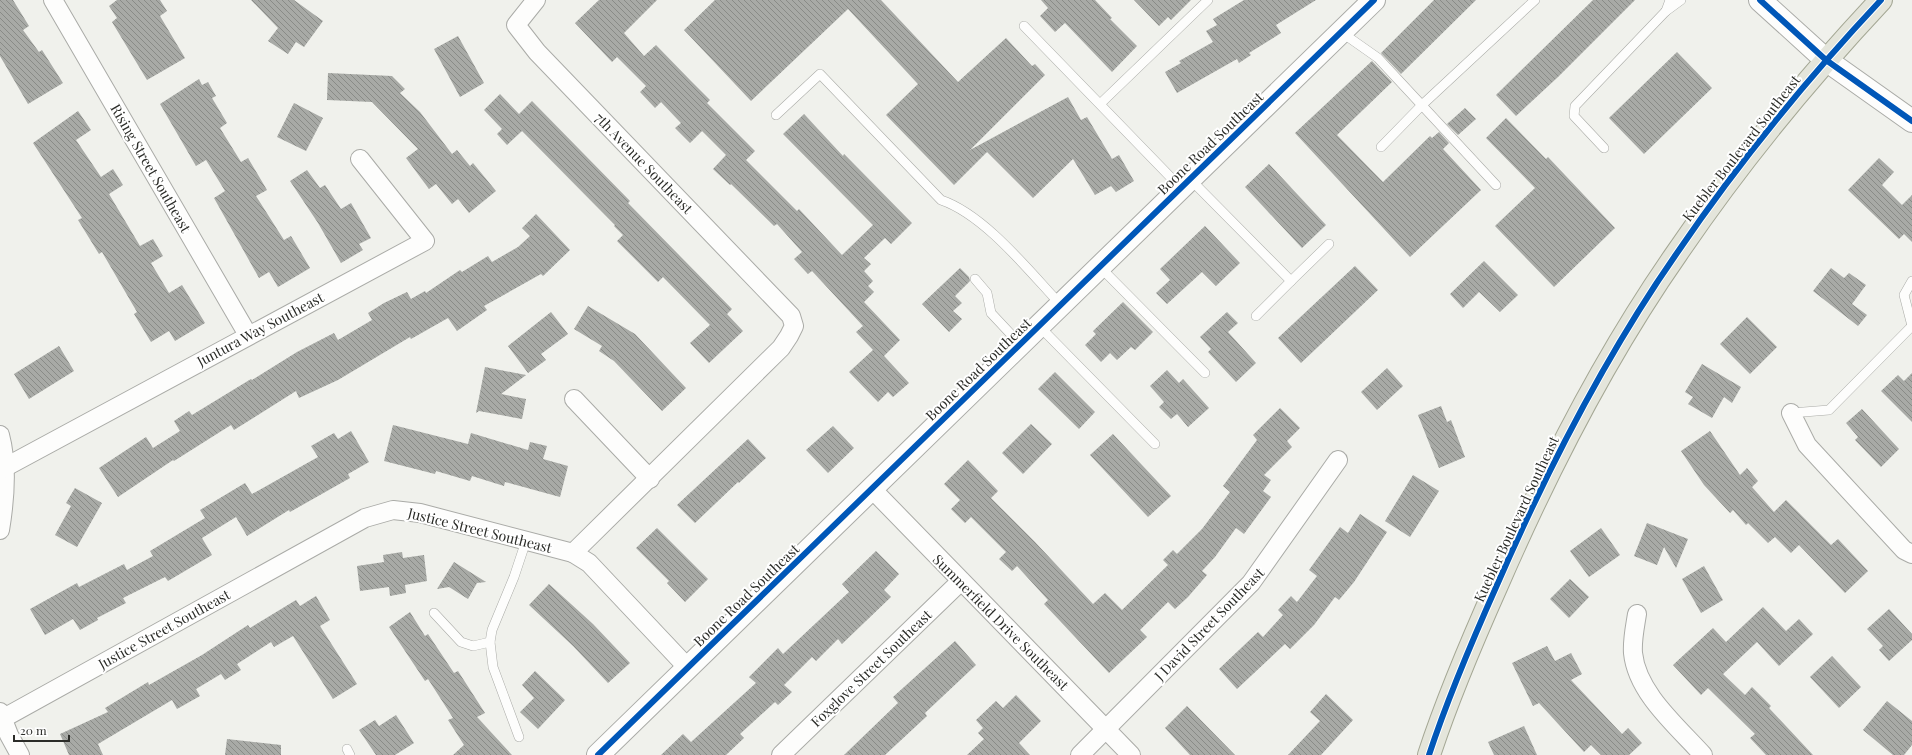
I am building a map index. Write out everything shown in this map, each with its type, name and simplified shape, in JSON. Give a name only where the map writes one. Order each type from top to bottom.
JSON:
[{"type":"main road","name":"Kuebler Boulevard Southeast","points":[[1429,755],[1457,678],[1517,539],[1594,389],[1628,329],[1676,254],[1732,175],[1826,60],[1881,0]]},
{"type":"street","name":"Rising Street Southeast","points":[[53,0],[248,335]]},
{"type":"street","name":"7th Avenue Southeast","points":[[536,0],[516,25],[537,52],[782,307],[790,316],[794,326],[781,348],[650,479]]},
{"type":"street","name":"Boone Road Southeast","points":[[598,755],[1374,0]]},
{"type":"street","points":[[1760,0],[1826,60],[1912,121]]},
{"type":"street","name":"Juntura Way Southeast","points":[[2,468],[424,241],[360,159]]},
{"type":"street","points":[[573,553],[650,479],[574,399]]},
{"type":"street","points":[[1791,414],[1807,445],[1904,550],[1912,554]]},
{"type":"street","points":[[0,435],[4,506],[0,530]]},
{"type":"street","name":"J David Street Southeast","points":[[1080,755],[1251,583],[1338,460]]},
{"type":"street","name":"Summerfield Drive Southeast","points":[[872,489],[1131,755]]},
{"type":"street","name":"Justice Street Southeast","points":[[1,715],[366,518],[393,510],[420,513],[573,553],[589,563],[688,668]]},
{"type":"street","name":"Foxglove Street Southeast","points":[[780,755],[961,581]]},
{"type":"street","points":[[1637,614],[1633,655],[1645,690],[1703,755]]},
{"type":"street","points":[[1,715],[20,755]]},
{"type":"lane","points":[[1100,104],[1208,0]]},
{"type":"lane","points":[[1381,146],[1422,105],[1534,0]]},
{"type":"lane","points":[[1666,11],[1670,0]]},
{"type":"lane","points":[[1604,148],[1574,116],[1575,106],[1666,11],[1682,0]]},
{"type":"lane","points":[[1024,26],[1100,104],[1291,281]]},
{"type":"lane","points":[[1341,32],[1378,58],[1496,185]]},
{"type":"lane","points":[[776,115],[820,74],[941,200],[954,205],[990,231],[1061,305]]},
{"type":"lane","points":[[1256,316],[1329,244]]},
{"type":"lane","points":[[1100,267],[1205,373]]},
{"type":"lane","points":[[975,278],[987,293],[991,313],[1020,344]]},
{"type":"lane","points":[[1791,414],[1829,410],[1912,326],[1904,295],[1912,282]]},
{"type":"lane","points":[[1039,326],[1155,444]]},
{"type":"lane","points":[[519,737],[494,667],[490,642],[492,630],[514,577],[526,541]]},
{"type":"lane","points":[[434,614],[461,642],[473,646],[490,642]]},
{"type":"building","points":[[0,0],[13,0],[29,26],[23,30],[39,52],[42,50],[63,83],[28,104],[0,56]]},
{"type":"building","points":[[117,0],[160,0],[167,11],[160,16],[185,58],[147,80],[112,22],[117,18],[109,6]]},
{"type":"building","points":[[251,0],[294,0],[323,21],[304,47],[296,42],[288,54],[268,41],[278,28]]},
{"type":"building","points":[[599,0],[657,0],[624,33],[644,56],[656,45],[710,100],[707,103],[755,151],[746,160],[797,211],[799,209],[842,255],[873,225],[783,134],[804,114],[843,156],[844,154],[912,223],[891,244],[885,238],[864,258],[871,264],[864,271],[873,281],[868,286],[874,292],[864,302],[900,340],[884,356],[909,383],[893,397],[888,392],[878,402],[849,372],[873,350],[856,332],[863,326],[812,271],[808,274],[794,259],[802,252],[777,224],[774,226],[731,184],[730,185],[713,169],[726,155],[702,131],[690,143],[675,128],[681,123],[661,102],[655,108],[640,92],[646,86],[617,57],[612,62],[575,23]]},
{"type":"building","points":[[715,0],[881,0],[958,82],[1006,38],[1032,66],[1035,64],[1045,75],[970,150],[1068,97],[1081,120],[1087,117],[1112,159],[1119,155],[1134,181],[1116,192],[1111,186],[1095,195],[1073,159],[1033,198],[987,152],[954,185],[886,115],[918,84],[848,9],[751,101],[684,30]]},
{"type":"building","points":[[1041,0],[1095,0],[1112,18],[1110,19],[1137,46],[1112,72],[1065,23],[1055,32],[1040,16],[1048,8]]},
{"type":"building","points":[[1134,0],[1191,0],[1171,20],[1168,17],[1159,26]]},
{"type":"building","points":[[1244,0],[1316,0],[1276,25],[1281,33],[1249,53],[1251,55],[1239,63],[1237,59],[1177,93],[1165,72],[1181,63],[1179,61],[1213,42],[1206,31],[1217,25],[1213,19]]},
{"type":"building","points":[[1434,0],[1476,0],[1401,74],[1381,53]]},
{"type":"building","points":[[1593,0],[1635,0],[1558,77],[1516,116],[1496,95]]},
{"type":"building","points":[[458,36],[484,83],[460,97],[434,49]]},
{"type":"building","points":[[1677,52],[1712,88],[1644,154],[1609,118]]},
{"type":"building","points":[[1372,61],[1392,82],[1337,135],[1383,182],[1430,136],[1432,138],[1439,132],[1449,143],[1443,149],[1481,190],[1410,257],[1295,133]]},
{"type":"building","points":[[328,73],[392,76],[405,89],[400,93],[420,112],[452,154],[457,150],[470,166],[473,163],[496,191],[469,213],[458,199],[452,204],[436,184],[429,189],[406,158],[418,149],[372,102],[327,100]]},
{"type":"building","points":[[199,79],[202,85],[208,82],[216,96],[212,98],[227,123],[220,128],[241,162],[248,158],[267,190],[256,196],[284,240],[291,236],[310,268],[278,287],[269,272],[259,278],[214,198],[225,191],[206,160],[196,166],[160,104]]},
{"type":"building","points":[[500,94],[519,114],[532,101],[630,201],[628,203],[732,309],[727,314],[743,331],[709,363],[690,343],[710,325],[663,277],[658,282],[617,241],[623,235],[614,226],[615,225],[522,131],[507,145],[497,134],[502,129],[484,110]]},
{"type":"building","points":[[294,103],[323,118],[306,151],[277,137]]},
{"type":"building","points":[[1465,108],[1476,119],[1458,135],[1447,124]]},
{"type":"building","points":[[78,111],[91,130],[76,140],[101,177],[113,169],[123,185],[109,194],[140,246],[153,239],[163,256],[151,263],[169,293],[182,285],[205,323],[175,341],[169,331],[151,342],[134,314],[137,312],[102,252],[99,254],[78,220],[82,218],[33,143]]},
{"type":"building","points":[[1506,118],[1546,159],[1548,157],[1615,228],[1554,287],[1495,226],[1535,188],[1486,138]]},
{"type":"building","points":[[1879,158],[1894,172],[1882,185],[1902,205],[1912,195],[1912,242],[1904,234],[1899,239],[1848,190]]},
{"type":"building","points":[[1269,164],[1326,225],[1302,248],[1245,187]]},
{"type":"building","points":[[307,170],[320,188],[325,185],[341,209],[351,203],[371,238],[359,244],[363,250],[341,263],[318,223],[290,181]]},
{"type":"building","points":[[536,214],[570,250],[543,276],[541,274],[484,306],[487,310],[457,331],[448,318],[411,339],[410,337],[338,380],[299,398],[296,391],[234,430],[231,425],[174,461],[173,460],[118,497],[99,468],[146,437],[153,448],[180,431],[174,421],[189,411],[192,415],[297,352],[334,333],[338,340],[372,320],[368,313],[384,303],[407,292],[411,299],[425,291],[426,293],[460,270],[462,272],[488,256],[492,262],[518,247],[530,236],[522,228]]},
{"type":"building","points":[[1205,226],[1240,263],[1216,286],[1202,272],[1167,304],[1156,293],[1170,280],[1160,269]]},
{"type":"building","points":[[1484,261],[1518,295],[1500,312],[1479,292],[1463,308],[1450,294]]},
{"type":"building","points":[[1355,266],[1378,290],[1301,363],[1278,338]]},
{"type":"building","points":[[960,268],[969,277],[970,281],[955,296],[962,303],[953,311],[962,319],[949,332],[922,304]]},
{"type":"building","points":[[1831,268],[1844,278],[1849,273],[1866,285],[1852,304],[1867,315],[1858,326],[1813,291]]},
{"type":"building","points":[[1123,302],[1153,332],[1135,350],[1131,347],[1117,360],[1110,353],[1101,362],[1085,345],[1096,334],[1093,331]]},
{"type":"building","points":[[588,306],[635,334],[686,388],[662,411],[614,361],[599,351],[602,346],[574,329]]},
{"type":"building","points":[[551,312],[568,334],[541,354],[546,360],[528,373],[508,346]]},
{"type":"building","points":[[1227,312],[1238,323],[1228,332],[1256,363],[1236,382],[1208,352],[1211,349],[1200,337]]},
{"type":"building","points":[[1747,317],[1777,347],[1750,374],[1720,344]]},
{"type":"building","points":[[59,346],[74,371],[29,399],[14,374]]},
{"type":"building","points":[[1702,364],[1741,387],[1732,403],[1724,397],[1712,418],[1688,404],[1693,397],[1685,392]]},
{"type":"building","points":[[485,367],[526,375],[501,394],[526,399],[522,419],[479,411],[476,413]]},
{"type":"building","points":[[1387,368],[1403,386],[1377,410],[1361,392]]},
{"type":"building","points":[[1167,370],[1179,383],[1183,379],[1209,408],[1188,427],[1177,414],[1171,419],[1159,407],[1164,402],[1150,386]]},
{"type":"building","points":[[1055,372],[1095,412],[1079,429],[1038,389]]},
{"type":"building","points":[[1912,373],[1912,422],[1881,391],[1898,375],[1904,381]]},
{"type":"building","points":[[1441,406],[1447,422],[1451,420],[1465,457],[1439,468],[1418,415]]},
{"type":"building","points":[[1280,408],[1300,428],[1287,441],[1292,447],[1264,475],[1271,480],[1263,491],[1271,497],[1244,534],[1236,528],[1215,557],[1202,571],[1207,575],[1188,597],[1175,609],[1168,602],[1140,630],[1147,637],[1109,673],[1044,604],[1048,600],[1017,566],[1012,571],[999,559],[1006,552],[971,517],[965,523],[951,509],[960,500],[944,484],[968,460],[998,491],[991,498],[1093,604],[1105,593],[1122,610],[1168,565],[1163,560],[1173,550],[1177,554],[1202,529],[1230,492],[1223,486],[1257,440],[1253,435]]},
{"type":"building","points":[[1862,409],[1899,449],[1881,467],[1855,440],[1858,437],[1846,423]]},
{"type":"building","points":[[1031,424],[1052,444],[1023,474],[1002,453]]},
{"type":"building","points":[[393,425],[468,444],[471,433],[528,450],[530,442],[547,446],[543,459],[568,466],[560,497],[505,482],[504,486],[472,476],[470,481],[436,471],[435,474],[384,461]]},
{"type":"building","points":[[833,426],[854,448],[828,473],[806,450]]},
{"type":"building","points":[[351,431],[369,462],[348,474],[350,478],[290,512],[289,510],[247,536],[236,517],[202,538],[212,555],[168,581],[165,577],[123,598],[126,603],[97,618],[98,620],[80,630],[73,619],[45,635],[30,609],[77,583],[79,587],[124,564],[127,570],[153,556],[150,551],[205,518],[200,510],[245,483],[252,494],[318,457],[311,446],[334,433],[338,439]]},
{"type":"building","points":[[1710,431],[1740,475],[1747,468],[1758,481],[1752,487],[1774,512],[1786,500],[1831,545],[1838,539],[1868,571],[1845,593],[1799,545],[1791,553],[1775,537],[1768,543],[1748,523],[1746,525],[1733,510],[1730,513],[1704,485],[1681,451]]},
{"type":"building","points":[[1113,434],[1171,496],[1148,517],[1090,455]]},
{"type":"building","points":[[748,439],[766,458],[739,483],[738,482],[695,523],[677,505]]},
{"type":"building","points":[[1413,475],[1439,491],[1410,537],[1385,521]]},
{"type":"building","points":[[75,488],[102,503],[77,547],[55,535],[71,506],[66,503]]},
{"type":"building","points":[[1360,514],[1387,532],[1354,582],[1339,600],[1335,597],[1314,625],[1290,649],[1285,644],[1237,689],[1219,669],[1258,632],[1263,637],[1283,615],[1278,610],[1291,596],[1297,602],[1317,576],[1309,570],[1340,527],[1348,533]]},
{"type":"building","points":[[1647,523],[1688,539],[1676,568],[1664,547],[1657,565],[1634,556]]},
{"type":"building","points":[[657,528],[708,579],[685,602],[667,583],[669,581],[636,548]]},
{"type":"building","points":[[1601,528],[1620,555],[1589,577],[1570,551]]},
{"type":"building","points":[[876,551],[899,574],[884,590],[891,597],[842,644],[838,639],[816,661],[812,657],[784,685],[792,692],[778,705],[775,702],[740,734],[744,738],[726,755],[661,755],[683,734],[691,742],[756,683],[749,677],[778,648],[783,654],[849,592],[842,584]]},
{"type":"building","points":[[402,552],[403,558],[424,555],[427,581],[405,585],[406,593],[390,596],[389,587],[360,591],[357,566],[384,562],[383,555]]},
{"type":"building","points":[[454,562],[486,582],[477,583],[468,599],[449,587],[437,589]]},
{"type":"building","points":[[1704,566],[1723,600],[1701,613],[1682,579]]},
{"type":"building","points":[[1570,579],[1589,597],[1569,618],[1550,599]]},
{"type":"building","points":[[549,584],[593,624],[630,663],[608,683],[573,646],[529,605]]},
{"type":"building","points":[[316,596],[330,620],[320,626],[357,684],[333,699],[293,636],[274,647],[271,642],[237,664],[241,670],[225,680],[221,674],[196,689],[200,696],[177,709],[172,700],[98,744],[103,755],[69,755],[60,734],[108,712],[105,708],[148,682],[149,685],[202,655],[248,625],[250,628],[296,600],[300,606]]},
{"type":"building","points":[[1763,607],[1786,631],[1799,619],[1813,634],[1779,666],[1757,642],[1723,674],[1745,695],[1752,687],[1771,706],[1769,708],[1813,755],[1766,755],[1750,738],[1755,734],[1708,688],[1701,695],[1673,665],[1713,628],[1726,642]]},
{"type":"building","points":[[1889,609],[1912,634],[1912,640],[1889,661],[1879,650],[1883,646],[1867,629]]},
{"type":"building","points":[[410,612],[425,636],[428,634],[454,673],[458,671],[485,713],[477,717],[512,755],[453,755],[464,745],[448,720],[453,718],[428,679],[425,681],[389,627]]},
{"type":"building","points":[[955,641],[976,665],[925,713],[927,716],[885,755],[844,755],[898,703],[893,697]]},
{"type":"building","points":[[1547,646],[1555,661],[1571,653],[1582,674],[1571,680],[1622,734],[1628,728],[1642,743],[1629,755],[1601,755],[1591,745],[1584,752],[1539,703],[1533,706],[1512,663]]},
{"type":"building","points":[[1832,656],[1861,687],[1839,708],[1810,677]]},
{"type":"building","points":[[535,671],[565,700],[538,729],[520,712],[534,698],[522,685]]},
{"type":"building","points":[[1326,694],[1353,720],[1321,755],[1288,755],[1320,721],[1310,712]]},
{"type":"building","points":[[1016,695],[1041,721],[1019,743],[1030,755],[967,755],[984,739],[978,733],[983,728],[976,720],[996,701],[1003,708]]},
{"type":"building","points":[[1887,701],[1912,721],[1912,745],[1904,755],[1893,755],[1863,730]]},
{"type":"building","points":[[1187,706],[1235,755],[1190,755],[1165,728]]},
{"type":"building","points":[[396,715],[414,743],[395,755],[376,755],[359,730],[375,720],[379,726]]},
{"type":"building","points":[[1524,726],[1537,755],[1494,755],[1488,742]]},
{"type":"building","points":[[227,739],[281,745],[281,755],[225,755]]},
{"type":"cycle path","points":[[598,755],[1374,0]]},
{"type":"cycle path","points":[[1760,0],[1826,60],[1912,121]]},
{"type":"cycle path","points":[[1429,755],[1444,712],[1478,627],[1536,499],[1579,414],[1626,332],[1677,253],[1749,154],[1826,60],[1881,0]]}]
